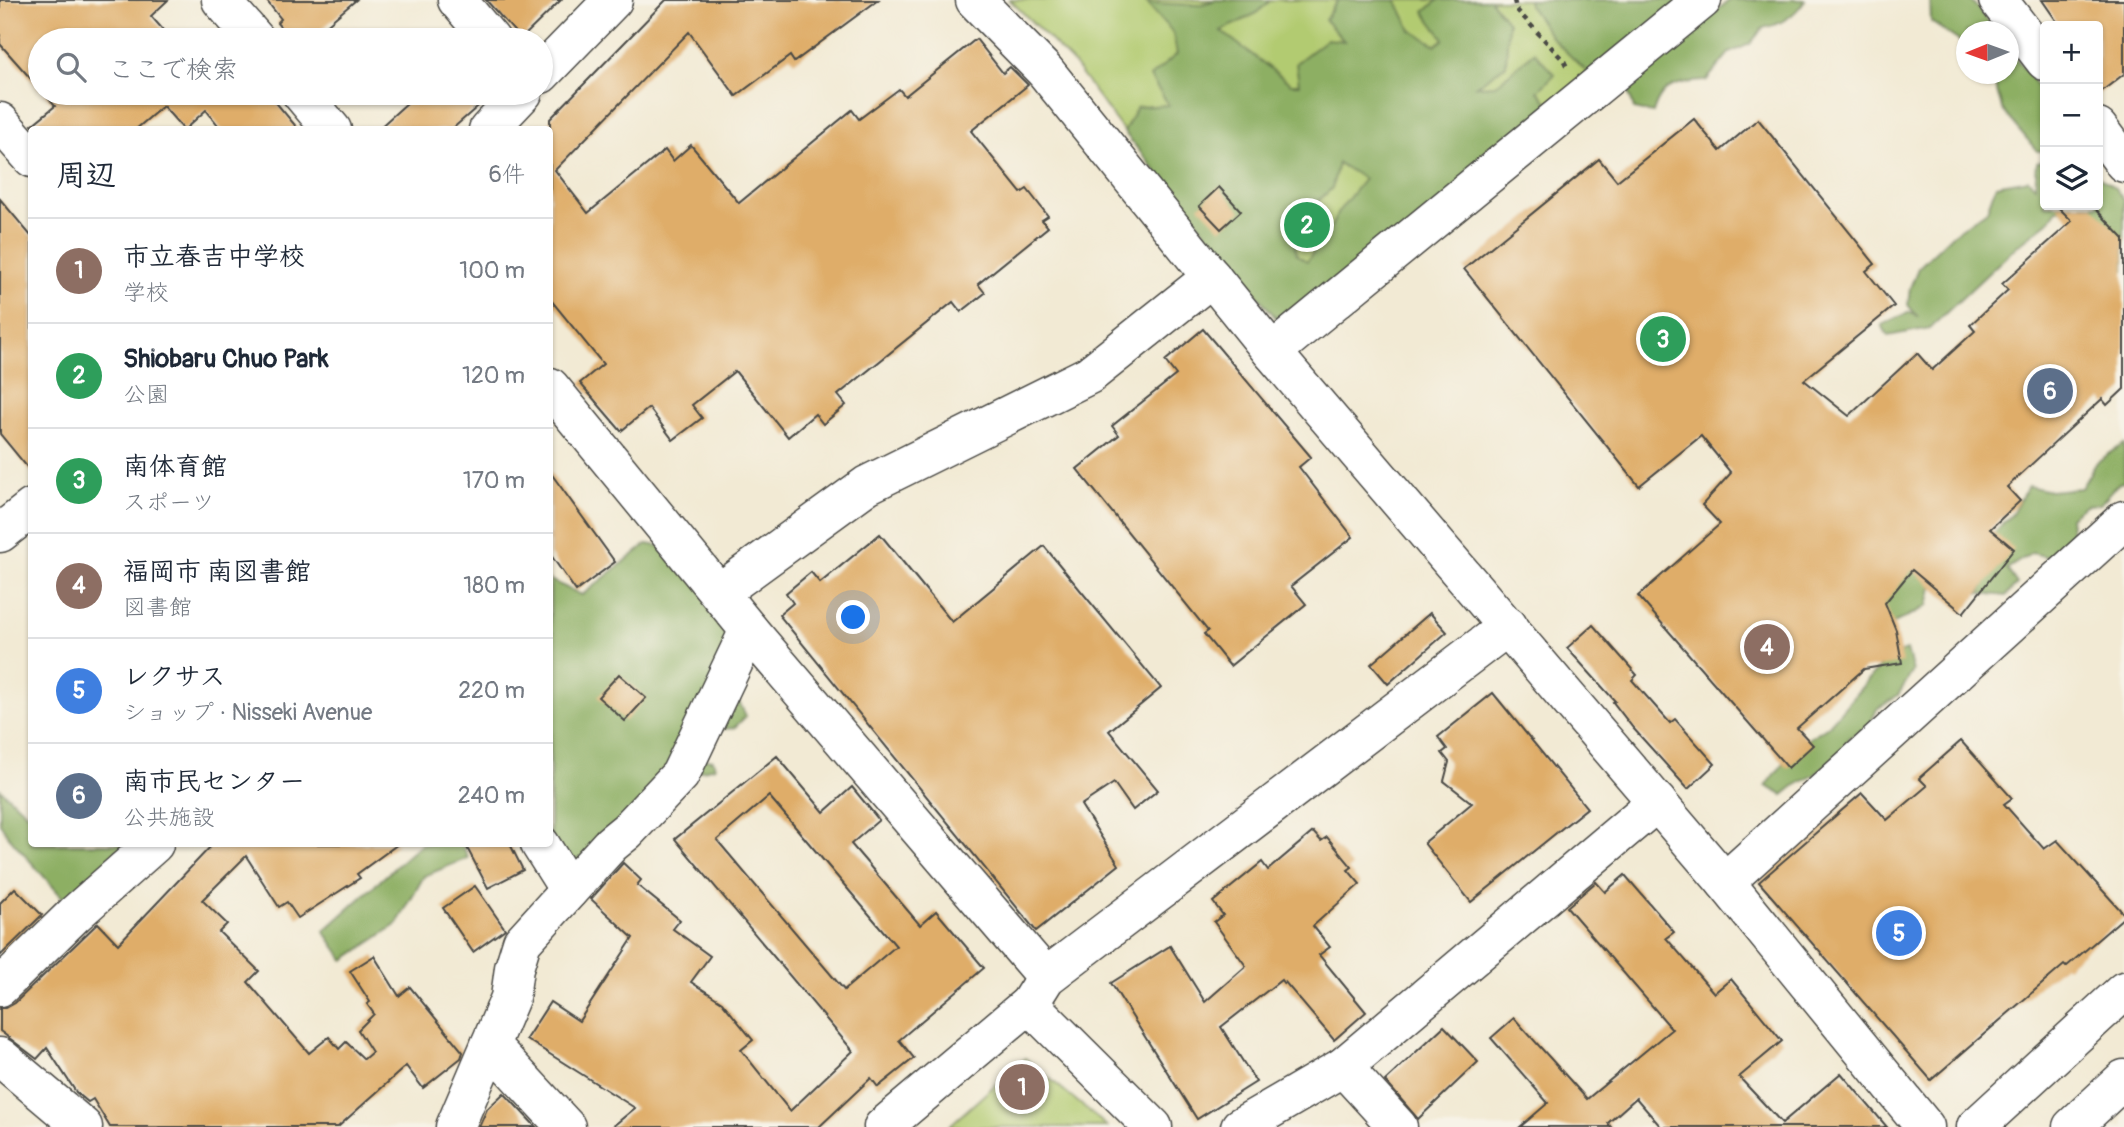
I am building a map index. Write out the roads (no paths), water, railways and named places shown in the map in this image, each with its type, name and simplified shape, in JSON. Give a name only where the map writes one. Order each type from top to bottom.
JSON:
[{"type":"main road","points":[[222,0],[246,28]]},
{"type":"main road","points":[[457,0],[481,28]]},
{"type":"main road","points":[[553,62],[613,0]]},
{"type":"main road","points":[[975,0],[1045,71],[1272,352],[1725,882],[1925,1127]]},
{"type":"main road","points":[[1272,352],[1702,0]]},
{"type":"main road","points":[[1998,0],[2040,55]]},
{"type":"main road","points":[[311,105],[329,126]]},
{"type":"main road","points":[[492,126],[512,105]]},
{"type":"main road","points":[[0,122],[28,154]]},
{"type":"main road","points":[[2107,124],[2124,163]]},
{"type":"main road","points":[[720,592],[867,485],[1088,375],[1212,277]]},
{"type":"main road","points":[[553,391],[720,592],[1037,990],[1153,1127]]},
{"type":"main road","points":[[1725,882],[2124,520]]},
{"type":"main road","points":[[883,1127],[1037,990],[1508,626]]},
{"type":"main road","points":[[455,1127],[510,998],[514,968],[522,942],[611,844],[627,831],[680,775],[749,630]]},
{"type":"main road","points":[[1240,1127],[1343,1066],[1657,802]]},
{"type":"main road","points":[[0,987],[75,914],[151,847]]},
{"type":"main road","points":[[542,847],[569,890]]},
{"type":"main road","points":[[1976,1127],[2124,991]]},
{"type":"main road","points":[[490,1045],[566,1127]]},
{"type":"main road","points":[[0,1057],[83,1127]]},
{"type":"main road","points":[[1343,1066],[1398,1127]]},
{"type":"main road","points":[[2072,1127],[2124,1079]]},
{"type":"place","name":"Shiobaru Chuo Park","points":[[1307,225]]},
{"type":"place","name":"南体育館","points":[[1663,339]]},
{"type":"place","name":"南市民センター","points":[[2050,391]]},
{"type":"place","name":"福岡市 南図書館","points":[[1767,647]]},
{"type":"place","name":"レクサス","points":[[1899,933]]},
{"type":"place","name":"市立春吉中学校","points":[[1022,1087]]}]
